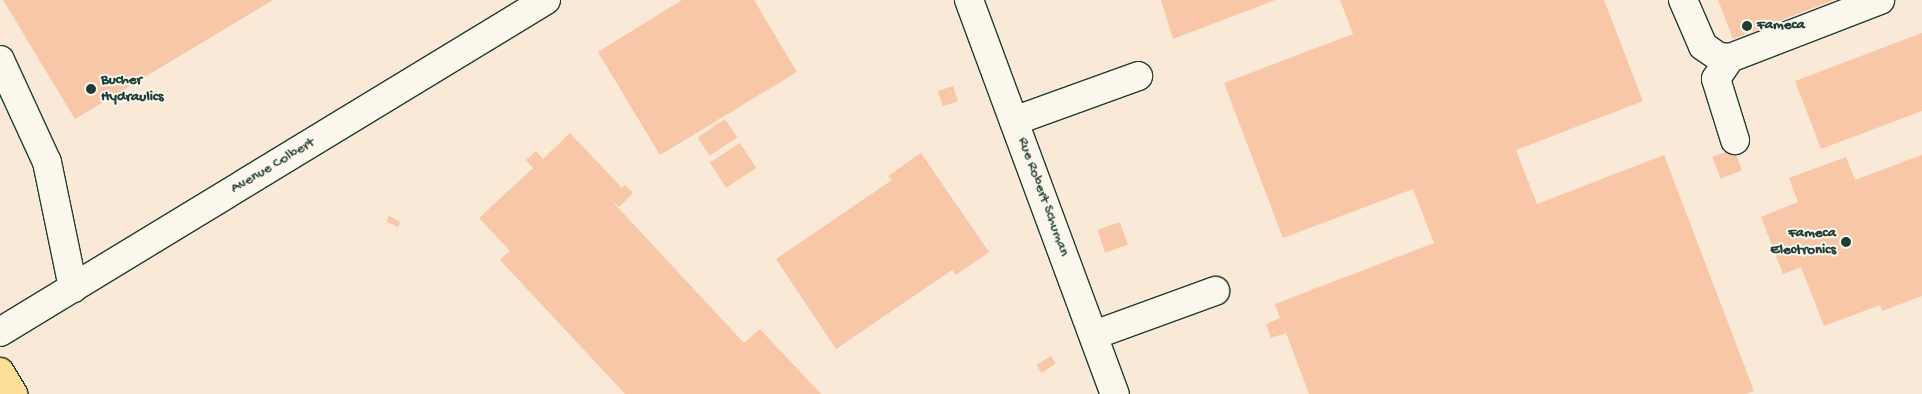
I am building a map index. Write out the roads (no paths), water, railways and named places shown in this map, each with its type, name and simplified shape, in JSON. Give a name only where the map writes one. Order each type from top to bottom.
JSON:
[{"type":"main road","points":[[0,372],[13,394]]},
{"type":"street","name":"Avenue Colbert","points":[[0,332],[546,0]]},
{"type":"street","name":"Rue Robert Schuman","points":[[969,0],[1115,394]]},
{"type":"street","points":[[1683,0],[1703,46],[1719,57],[1730,58],[1880,0]]},
{"type":"street","points":[[1730,58],[1716,79],[1735,140]]},
{"type":"street","points":[[0,60],[47,162],[73,288]]},
{"type":"street","points":[[1014,121],[1138,76]]},
{"type":"street","points":[[1094,335],[1215,291]]},
{"type":"place","name":"Fameca","points":[[1747,26]]},
{"type":"place","name":"Bucher Hydraulics","points":[[91,89]]},
{"type":"place","name":"Fameca Electronics","points":[[1846,242]]}]
